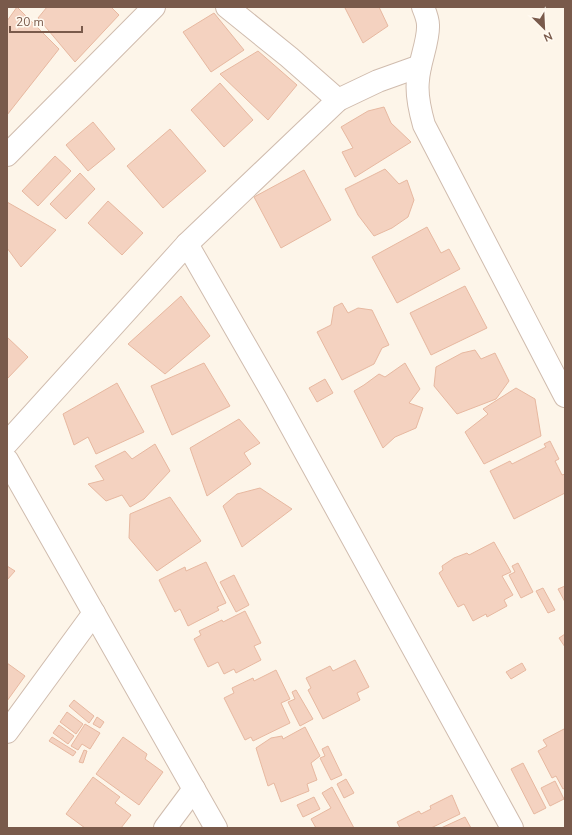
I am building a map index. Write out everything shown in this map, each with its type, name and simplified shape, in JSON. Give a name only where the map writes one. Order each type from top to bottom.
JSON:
[{"type":"street","points":[[7,156],[154,7]]},
{"type":"street","points":[[227,7],[289,57],[338,100]]},
{"type":"street","points":[[423,7],[428,24],[427,38],[420,66],[417,93],[420,113],[424,125],[565,396]]},
{"type":"street","points":[[7,443],[187,244],[338,100],[378,81],[420,66]]},
{"type":"street","points":[[187,244],[276,399],[512,828]]},
{"type":"street","points":[[7,460],[216,828]]},
{"type":"street","points":[[7,732],[94,613]]},
{"type":"street","points":[[165,828],[194,789]]},
{"type":"building","points":[[17,7],[59,49],[7,115],[7,21]]},
{"type":"building","points":[[47,7],[111,7],[119,15],[75,62],[38,18]]},
{"type":"building","points":[[379,7],[388,26],[363,43],[345,8]]},
{"type":"building","points":[[214,13],[244,50],[211,72],[183,32]]},
{"type":"building","points":[[258,51],[297,85],[268,120],[220,74]]},
{"type":"building","points":[[220,83],[253,120],[224,147],[191,110]]},
{"type":"building","points":[[384,107],[391,123],[411,142],[355,177],[342,152],[353,148],[341,127],[368,111]]},
{"type":"building","points":[[93,122],[115,149],[88,171],[66,145]]},
{"type":"building","points":[[170,129],[206,171],[163,208],[127,166]]},
{"type":"building","points":[[55,156],[71,171],[38,206],[22,191]]},
{"type":"building","points":[[385,169],[399,184],[407,180],[414,200],[408,217],[392,228],[374,236],[358,215],[345,189]]},
{"type":"building","points":[[304,170],[331,220],[281,248],[254,197]]},
{"type":"building","points":[[80,173],[95,189],[66,219],[50,204]]},
{"type":"building","points":[[108,201],[143,233],[122,255],[88,223]]},
{"type":"building","points":[[7,202],[56,230],[21,267],[7,248]]},
{"type":"building","points":[[427,227],[441,253],[449,249],[460,269],[397,303],[372,257]]},
{"type":"building","points":[[465,286],[487,328],[431,355],[410,313]]},
{"type":"building","points":[[181,296],[210,336],[165,374],[128,344]]},
{"type":"building","points":[[342,303],[348,313],[358,308],[372,310],[389,345],[382,348],[374,364],[342,380],[317,332],[331,325],[334,307]]},
{"type":"building","points":[[7,337],[28,357],[7,379]]},
{"type":"building","points":[[475,350],[481,359],[495,353],[509,381],[496,399],[457,414],[434,386],[436,367],[462,353]]},
{"type":"building","points":[[204,363],[230,406],[172,435],[151,386]]},
{"type":"building","points":[[405,363],[420,389],[409,403],[423,408],[416,428],[395,437],[383,448],[354,391],[379,374],[385,377]]},
{"type":"building","points":[[325,379],[333,393],[317,402],[309,388]]},
{"type":"building","points":[[117,383],[144,432],[96,454],[88,437],[74,445],[63,414]]},
{"type":"building","points":[[516,388],[535,399],[541,436],[484,464],[465,432],[488,414],[483,409]]},
{"type":"building","points":[[239,419],[260,443],[244,453],[251,464],[207,496],[190,448]]},
{"type":"building","points":[[550,441],[559,459],[555,461],[562,475],[565,474],[565,493],[514,519],[490,471],[510,461],[512,464],[546,447],[544,444]]},
{"type":"building","points":[[155,444],[170,471],[144,499],[130,507],[122,495],[106,501],[88,484],[104,480],[95,466],[125,451],[132,459]]},
{"type":"building","points":[[260,488],[292,509],[242,547],[223,506],[237,494]]},
{"type":"building","points":[[170,497],[201,541],[157,571],[129,538],[130,514]]},
{"type":"building","points":[[494,542],[511,572],[502,576],[513,595],[504,600],[507,606],[487,617],[486,614],[473,621],[464,604],[458,607],[439,573],[443,570],[442,566],[454,558],[467,553],[469,555]]},
{"type":"building","points":[[206,562],[226,603],[217,607],[219,610],[188,626],[180,609],[175,612],[159,580],[185,567],[186,571]]},
{"type":"building","points":[[518,563],[533,592],[521,598],[509,575],[515,572],[512,566]]},
{"type":"building","points":[[7,566],[15,571],[7,580]]},
{"type":"building","points":[[234,575],[249,605],[236,612],[220,582]]},
{"type":"building","points":[[565,586],[565,602],[558,589]]},
{"type":"building","points":[[543,588],[555,610],[548,613],[536,591]]},
{"type":"building","points":[[245,611],[261,643],[254,646],[261,660],[236,673],[234,669],[224,674],[218,662],[208,667],[194,639],[201,635],[199,631],[222,620],[223,622]]},
{"type":"building","points":[[565,634],[565,647],[559,638]]},
{"type":"building","points":[[355,660],[369,687],[357,693],[360,700],[323,719],[308,690],[311,688],[306,678],[330,666],[333,671]]},
{"type":"building","points":[[7,663],[25,676],[7,701]]},
{"type":"building","points":[[522,663],[526,670],[511,679],[506,672]]},
{"type":"building","points":[[276,670],[290,699],[281,703],[290,723],[253,741],[251,737],[245,740],[224,698],[234,693],[232,688],[253,678],[254,681]]},
{"type":"building","points":[[296,690],[313,719],[300,726],[288,702],[295,699],[292,692]]},
{"type":"building","points":[[74,700],[94,716],[89,723],[69,706]]},
{"type":"building","points":[[67,712],[83,724],[76,734],[60,722]]},
{"type":"building","points":[[97,717],[104,722],[100,728],[93,724]]},
{"type":"building","points":[[85,724],[100,733],[90,749],[82,744],[78,750],[71,746]]},
{"type":"building","points":[[59,725],[74,736],[68,744],[53,733]]},
{"type":"building","points":[[305,727],[320,756],[311,763],[317,780],[307,784],[309,791],[281,802],[274,783],[268,786],[256,748],[271,738],[282,736],[283,739]]},
{"type":"building","points":[[564,729],[565,788],[563,789],[556,776],[552,778],[538,751],[547,746],[543,740]]},
{"type":"building","points":[[52,737],[76,752],[73,756],[49,741]]},
{"type":"building","points":[[123,737],[147,754],[145,759],[163,772],[139,805],[96,774]]},
{"type":"building","points":[[328,746],[342,775],[331,780],[320,758],[325,756],[322,749]]},
{"type":"building","points":[[84,750],[87,751],[83,763],[79,762]]},
{"type":"building","points":[[523,763],[546,808],[534,814],[511,769]]},
{"type":"building","points":[[93,777],[120,797],[115,803],[131,815],[121,828],[85,828],[66,814]]},
{"type":"building","points":[[346,779],[354,793],[344,798],[337,784]]},
{"type":"building","points":[[555,781],[564,799],[550,806],[541,788]]},
{"type":"building","points":[[332,787],[354,828],[316,828],[311,819],[331,808],[322,793]]},
{"type":"building","points":[[452,795],[460,814],[431,828],[400,828],[397,822],[419,811],[421,814],[431,809],[430,806]]},
{"type":"building","points":[[314,797],[320,809],[303,817],[297,805]]},
{"type":"building","points":[[465,817],[471,828],[441,828]]}]
